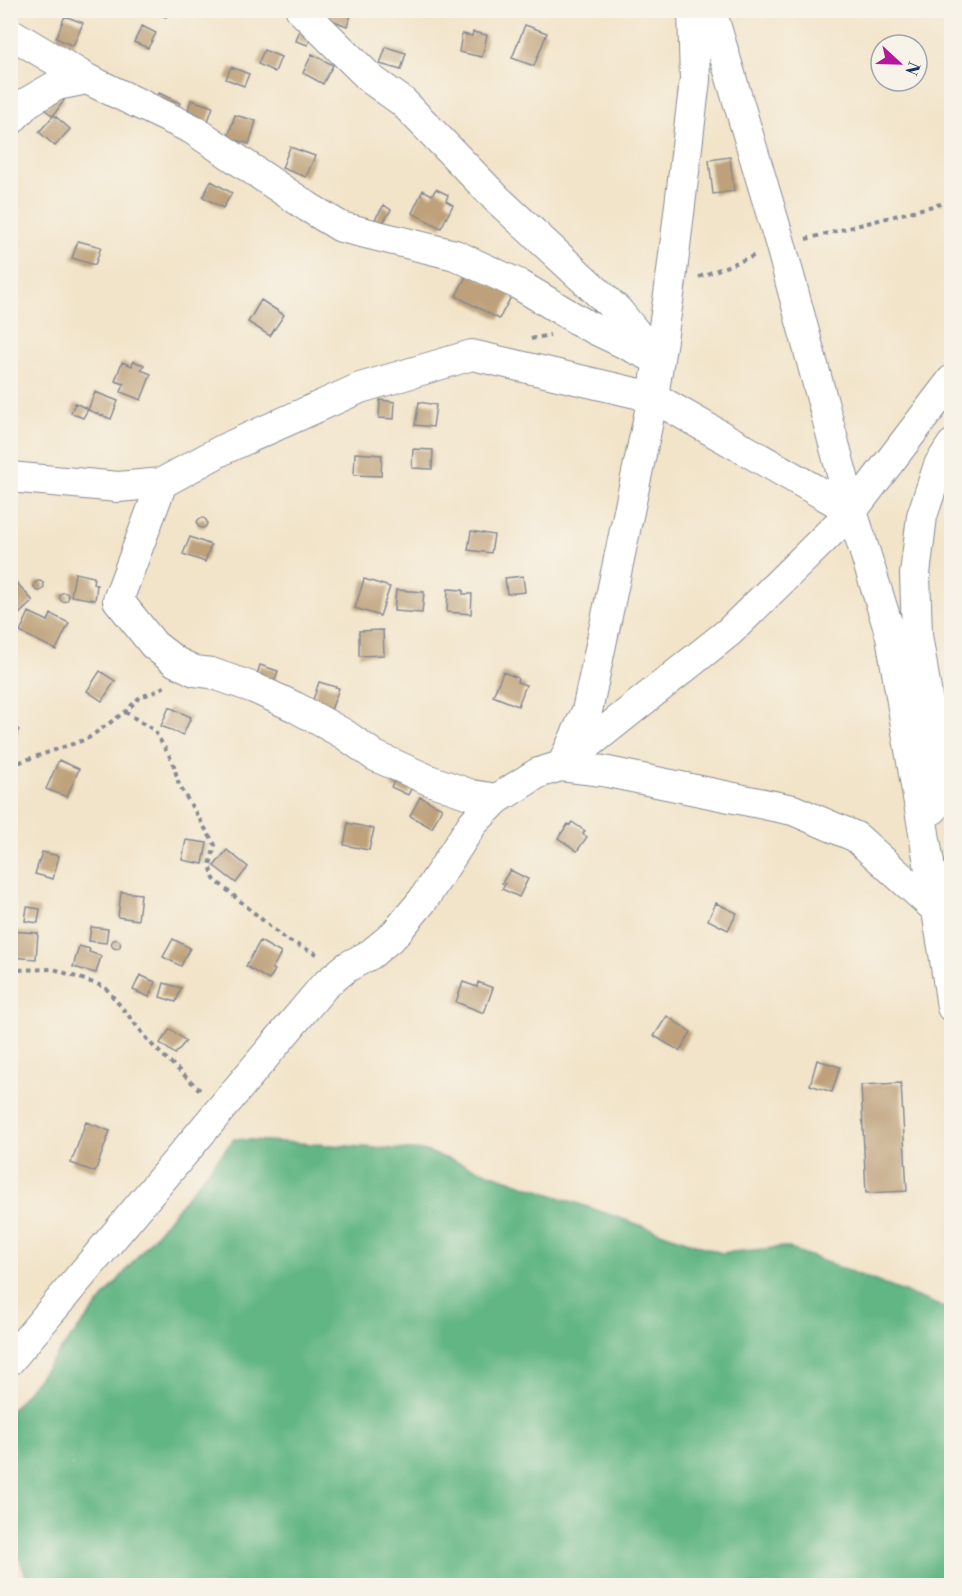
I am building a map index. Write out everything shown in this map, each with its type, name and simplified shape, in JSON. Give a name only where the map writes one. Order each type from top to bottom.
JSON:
[{"type":"street","points":[[301,10],[372,80],[403,102],[497,199],[618,311],[659,360]]},
{"type":"street","points":[[561,766],[587,711],[653,397],[670,288],[695,80],[693,10]]},
{"type":"street","points":[[711,10],[781,246],[852,511],[891,636],[951,1007]]},
{"type":"street","points":[[10,33],[87,80],[192,129],[341,227],[455,255],[518,284],[586,325],[659,360]]},
{"type":"street","points":[[10,121],[28,102],[57,85],[87,80]]},
{"type":"street","points":[[10,477],[118,487],[162,483],[224,449],[360,388],[472,355],[653,397],[852,511]]},
{"type":"street","points":[[10,1360],[324,986],[347,968],[371,954],[394,935],[423,900],[473,823],[496,799],[538,773],[561,766],[729,632],[852,511],[951,380]]},
{"type":"street","points":[[930,868],[936,752],[916,635],[915,574],[921,516],[939,465],[951,445]]},
{"type":"street","points":[[162,483],[118,600],[154,645],[176,662],[195,671],[211,673],[254,688],[295,707],[344,734],[375,756],[429,780],[472,795],[496,799]]},
{"type":"street","points":[[561,766],[603,771],[793,810],[856,837],[937,910]]},
{"type":"path","points":[[670,288],[781,246],[951,201]]},
{"type":"path","points":[[529,340],[586,325]]},
{"type":"path","points":[[10,762],[20,762],[87,739],[125,712],[140,697],[157,691],[171,682],[176,662]]},
{"type":"path","points":[[125,712],[154,730],[173,762],[178,785],[215,845],[210,865],[214,879],[285,939],[347,968]]},
{"type":"path","points":[[10,970],[54,969],[105,987],[154,1047],[207,1096],[224,1106]]},
{"type":"green space","points":[[234,1139],[425,1151],[721,1253],[786,1247],[951,1310],[951,1585],[30,1585],[11,1538],[11,1411]]},
{"type":"building","points":[[149,10],[168,10],[166,17]]},
{"type":"building","points":[[324,10],[353,10],[347,26],[321,16]]},
{"type":"building","points":[[65,16],[83,23],[73,46],[56,38]]},
{"type":"building","points":[[301,25],[314,29],[308,45],[296,41]]},
{"type":"building","points":[[525,25],[547,33],[534,66],[512,58]]},
{"type":"building","points":[[142,26],[156,33],[148,48],[134,42]]},
{"type":"building","points":[[473,32],[487,35],[482,57],[459,52],[462,34],[472,36]]},
{"type":"building","points":[[386,47],[406,53],[401,70],[380,64]]},
{"type":"building","points":[[264,50],[281,57],[275,72],[258,64]]},
{"type":"building","points":[[312,54],[333,65],[323,84],[303,73]]},
{"type":"building","points":[[231,67],[249,74],[244,86],[226,79]]},
{"type":"building","points":[[57,93],[65,99],[53,116],[44,109]]},
{"type":"building","points":[[159,93],[180,103],[173,118],[152,108]]},
{"type":"building","points":[[191,100],[213,107],[207,124],[186,116]]},
{"type":"building","points":[[54,115],[70,129],[55,146],[39,132]]},
{"type":"building","points":[[235,115],[256,121],[249,144],[228,137]]},
{"type":"building","points":[[290,147],[315,156],[306,177],[282,168]]},
{"type":"building","points":[[730,157],[734,191],[713,194],[709,160]]},
{"type":"building","points":[[211,181],[232,193],[223,208],[203,197]]},
{"type":"building","points":[[436,189],[448,195],[446,201],[453,205],[441,228],[412,213],[423,190],[432,195]]},
{"type":"building","points":[[384,205],[391,210],[382,224],[375,219]]},
{"type":"building","points":[[78,241],[101,247],[95,265],[72,258]]},
{"type":"building","points":[[468,272],[512,295],[499,319],[456,296]]},
{"type":"building","points":[[261,300],[284,315],[270,336],[248,322]]},
{"type":"building","points":[[133,361],[144,365],[141,370],[151,374],[141,400],[121,392],[124,384],[115,381],[122,362],[132,366]]},
{"type":"building","points":[[95,392],[118,401],[111,419],[88,410]]},
{"type":"building","points":[[380,400],[395,402],[394,419],[379,418]]},
{"type":"building","points":[[419,402],[436,405],[433,427],[415,425]]},
{"type":"building","points":[[75,403],[88,409],[83,418],[71,413]]},
{"type":"building","points":[[413,449],[433,450],[432,469],[412,468]]},
{"type":"building","points":[[355,453],[382,455],[381,476],[354,475]]},
{"type":"building","points":[[202,518],[206,519],[206,527],[202,528],[198,527],[197,523],[198,519]]},
{"type":"building","points":[[471,531],[494,535],[491,553],[468,550]]},
{"type":"building","points":[[190,537],[211,545],[205,562],[183,554]]},
{"type":"building","points":[[75,573],[94,577],[93,584],[97,585],[95,600],[71,596]]},
{"type":"building","points":[[523,576],[525,592],[507,594],[505,578]]},
{"type":"building","points":[[364,579],[390,587],[380,616],[355,608]]},
{"type":"building","points":[[39,581],[44,586],[39,591],[34,586]]},
{"type":"building","points":[[17,583],[33,601],[18,615],[10,607],[10,589]]},
{"type":"building","points":[[448,589],[463,590],[463,594],[472,594],[471,614],[447,612]]},
{"type":"building","points":[[396,590],[424,592],[422,613],[394,611]]},
{"type":"building","points":[[64,593],[68,597],[64,601],[60,597]]},
{"type":"building","points":[[29,612],[48,621],[51,614],[69,623],[56,650],[20,632]]},
{"type":"building","points":[[383,630],[384,655],[359,656],[359,631]]},
{"type":"building","points":[[260,665],[278,671],[272,689],[254,684]]},
{"type":"building","points":[[100,671],[115,681],[102,701],[87,691]]},
{"type":"building","points":[[503,672],[518,678],[517,682],[526,685],[518,706],[493,696]]},
{"type":"building","points":[[319,682],[339,688],[331,710],[312,703]]},
{"type":"building","points":[[169,707],[191,717],[183,735],[161,726]]},
{"type":"building","points":[[10,723],[19,730],[10,743]]},
{"type":"building","points":[[59,760],[79,769],[67,797],[46,789]]},
{"type":"building","points":[[400,769],[416,778],[408,795],[391,787]]},
{"type":"building","points":[[420,797],[442,808],[432,828],[410,816]]},
{"type":"building","points":[[572,822],[585,831],[583,834],[587,837],[577,851],[558,838]]},
{"type":"building","points":[[348,823],[374,829],[369,850],[344,845]]},
{"type":"building","points":[[186,840],[207,843],[203,864],[182,860]]},
{"type":"building","points":[[227,850],[248,867],[236,883],[214,866]]},
{"type":"building","points":[[42,852],[59,856],[53,879],[35,874]]},
{"type":"building","points":[[510,870],[528,879],[519,897],[502,889],[505,884],[502,883]]},
{"type":"building","points":[[121,892],[141,894],[138,920],[118,917]]},
{"type":"building","points":[[716,903],[737,913],[728,930],[708,920]]},
{"type":"building","points":[[27,907],[40,909],[38,923],[25,921]]},
{"type":"building","points":[[91,927],[108,929],[106,943],[89,941]]},
{"type":"building","points":[[10,931],[38,933],[36,959],[10,957]]},
{"type":"building","points":[[173,939],[190,948],[181,966],[163,957]]},
{"type":"building","points":[[116,940],[120,944],[116,948],[112,944]]},
{"type":"building","points":[[260,941],[281,953],[269,980],[246,966]]},
{"type":"building","points":[[79,946],[90,949],[89,952],[101,956],[96,973],[73,967]]},
{"type":"building","points":[[140,975],[155,982],[149,997],[133,990]]},
{"type":"building","points":[[463,982],[477,987],[478,982],[493,988],[484,1013],[456,1002]]},
{"type":"building","points":[[164,983],[181,988],[176,1002],[160,997]]},
{"type":"building","points":[[667,1016],[691,1032],[680,1051],[654,1036]]},
{"type":"building","points":[[170,1029],[186,1041],[175,1054],[160,1043]]},
{"type":"building","points":[[817,1060],[840,1067],[832,1092],[810,1085]]},
{"type":"building","points":[[901,1083],[907,1191],[866,1193],[861,1085]]},
{"type":"building","points":[[86,1122],[110,1131],[95,1172],[71,1163]]}]
